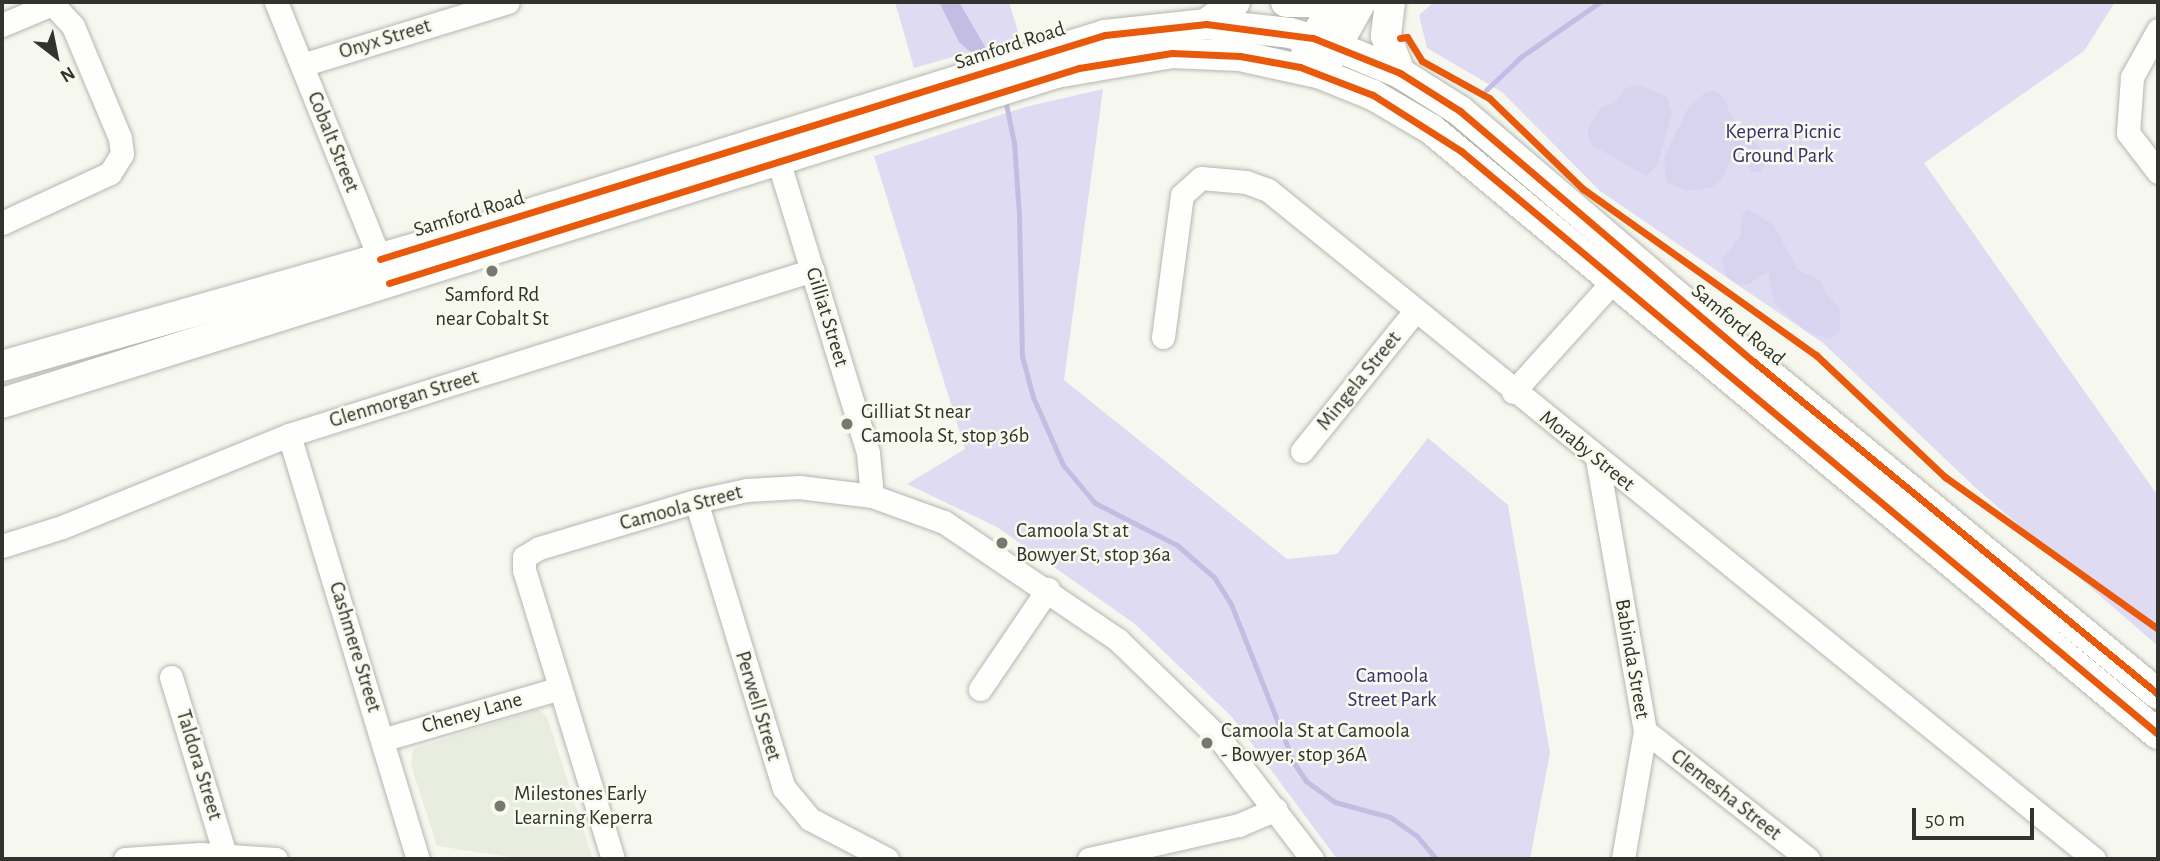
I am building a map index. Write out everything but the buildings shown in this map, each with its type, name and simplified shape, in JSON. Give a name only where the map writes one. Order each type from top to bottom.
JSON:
[{"type":"main road","points":[[1206,24],[1235,2]]},
{"type":"main road","points":[[1286,2],[1324,2]]},
{"type":"main road","points":[[1310,71],[1324,42],[1335,2]]},
{"type":"main road","points":[[1324,42],[1361,2]]},
{"type":"main road","points":[[1390,2],[1386,36],[1399,73]]},
{"type":"main road","name":"Samford Road","points":[[2,402],[385,271],[1015,75],[1105,34],[1206,24],[1324,42],[1399,73],[1460,111],[1633,259],[2158,694]]},
{"type":"main road","name":"Samford Road","points":[[1015,75],[1172,53],[1240,56],[1310,71],[1373,95],[1431,129],[2158,734]]},
{"type":"main road","name":"Samford Road","points":[[2,366],[385,271]]},
{"type":"street","name":"Cobalt Street","points":[[276,2],[385,271]]},
{"type":"street","name":"Onyx Street","points":[[302,65],[508,2]]},
{"type":"street","points":[[2,25],[51,3],[73,26],[120,138],[122,154],[110,173],[2,223]]},
{"type":"street","points":[[2158,30],[2132,77],[2128,133],[2158,172]]},
{"type":"street","name":"Gilliat Street","points":[[775,151],[871,463],[872,496]]},
{"type":"street","name":"Moraby Street","points":[[1163,337],[1182,195],[1200,177],[1268,190],[1513,392],[2094,859]]},
{"type":"street","points":[[1513,392],[1633,259]]},
{"type":"street","name":"Glenmorgan Street","points":[[2,546],[62,527],[289,435],[813,270]]},
{"type":"street","name":"Mingela Street","points":[[1302,451],[1415,311]]},
{"type":"street","name":"Cashmere Street","points":[[289,435],[385,739],[418,859]]},
{"type":"street","name":"Babinda Street","points":[[1597,459],[1645,731],[1623,859]]},
{"type":"street","name":"Camoola Street","points":[[613,859],[524,570],[524,557],[539,548],[696,501],[786,487],[872,496],[968,534],[1048,589],[1144,663],[1220,739],[1312,859]]},
{"type":"street","name":"Perwell Street","points":[[696,501],[789,798],[810,819],[887,859]]},
{"type":"street","points":[[980,689],[1048,589]]},
{"type":"street","name":"Taldora Street","points":[[171,677],[225,855]]},
{"type":"street","name":"Cheney Lane","points":[[385,739],[560,688]]},
{"type":"street","name":"Clemesha Street","points":[[1645,731],[1808,859]]},
{"type":"street","points":[[1089,859],[1239,825],[1276,809]]},
{"type":"street","points":[[125,859],[225,855],[276,859]]},
{"type":"shaded area","points":[[939,2],[959,2],[987,50],[974,55],[959,42]]},
{"type":"shaded area","points":[[1639,85],[1667,97],[1672,113],[1657,166],[1646,176],[1592,145],[1587,130],[1601,107],[1614,103],[1626,88]]},
{"type":"shaded area","points":[[1707,91],[1717,91],[1726,101],[1730,115],[1762,150],[1764,167],[1759,173],[1752,172],[1739,154],[1733,154],[1722,179],[1711,188],[1687,191],[1666,182],[1664,158],[1688,108]]},
{"type":"shaded area","points":[[1748,209],[1774,225],[1797,269],[1822,282],[1824,291],[1840,309],[1840,331],[1831,339],[1807,332],[1775,304],[1768,271],[1749,284],[1738,285],[1727,277],[1722,259],[1740,237],[1742,215]]},
{"type":"shaded area","name":"Milestones Early Learning Keperra","points":[[538,709],[547,717],[593,859],[523,859],[437,846],[411,765],[413,749]]},
{"type":"green space","points":[[895,2],[1009,2],[1020,38],[914,68]]},
{"type":"green space","name":"Keperra Picnic Ground Park","points":[[1434,2],[2115,2],[2084,51],[1924,163],[2158,496],[2158,646],[1977,489],[1823,343],[1600,191],[1502,92],[1427,48],[1419,15]]},
{"type":"green space","name":"Camoola Street Park","points":[[1103,89],[1064,380],[1287,559],[1337,554],[1428,438],[1508,505],[1550,753],[1530,859],[1337,859],[1232,717],[1135,624],[997,527],[907,484],[965,449],[874,156],[1025,107]]},
{"type":"waterway","points":[[1486,90],[1522,56],[1600,2]]},
{"type":"waterway","points":[[1005,99],[1014,143],[1019,215],[1022,356],[1033,397],[1063,465],[1095,503],[1177,545],[1214,577],[1231,604],[1294,763],[1306,781],[1335,802],[1390,817],[1417,836],[1436,859]]},
{"type":"cycle path","points":[[380,259],[1105,35],[1206,24],[1313,38],[1400,73],[1460,111],[1753,361],[2158,694]]},
{"type":"cycle path","points":[[1400,38],[1407,37],[1422,61],[1489,98],[1583,189],[1816,355],[1945,477],[2158,629]]},
{"type":"cycle path","points":[[389,283],[1079,68],[1172,53],[1240,56],[1300,67],[1373,95],[1461,151],[2158,734]]},
{"type":"place","name":"Samford Rd near Cobalt St","points":[[492,271]]},
{"type":"place","name":"Gilliat St near Camoola St, stop 36b","points":[[847,424]]},
{"type":"place","name":"Camoola St at Bowyer St, stop 36a","points":[[1002,543]]},
{"type":"place","name":"Camoola St at Camoola - Bowyer, stop 36A","points":[[1207,743]]},
{"type":"place","name":"Milestones Early Learning Keperra","points":[[500,806]]}]
